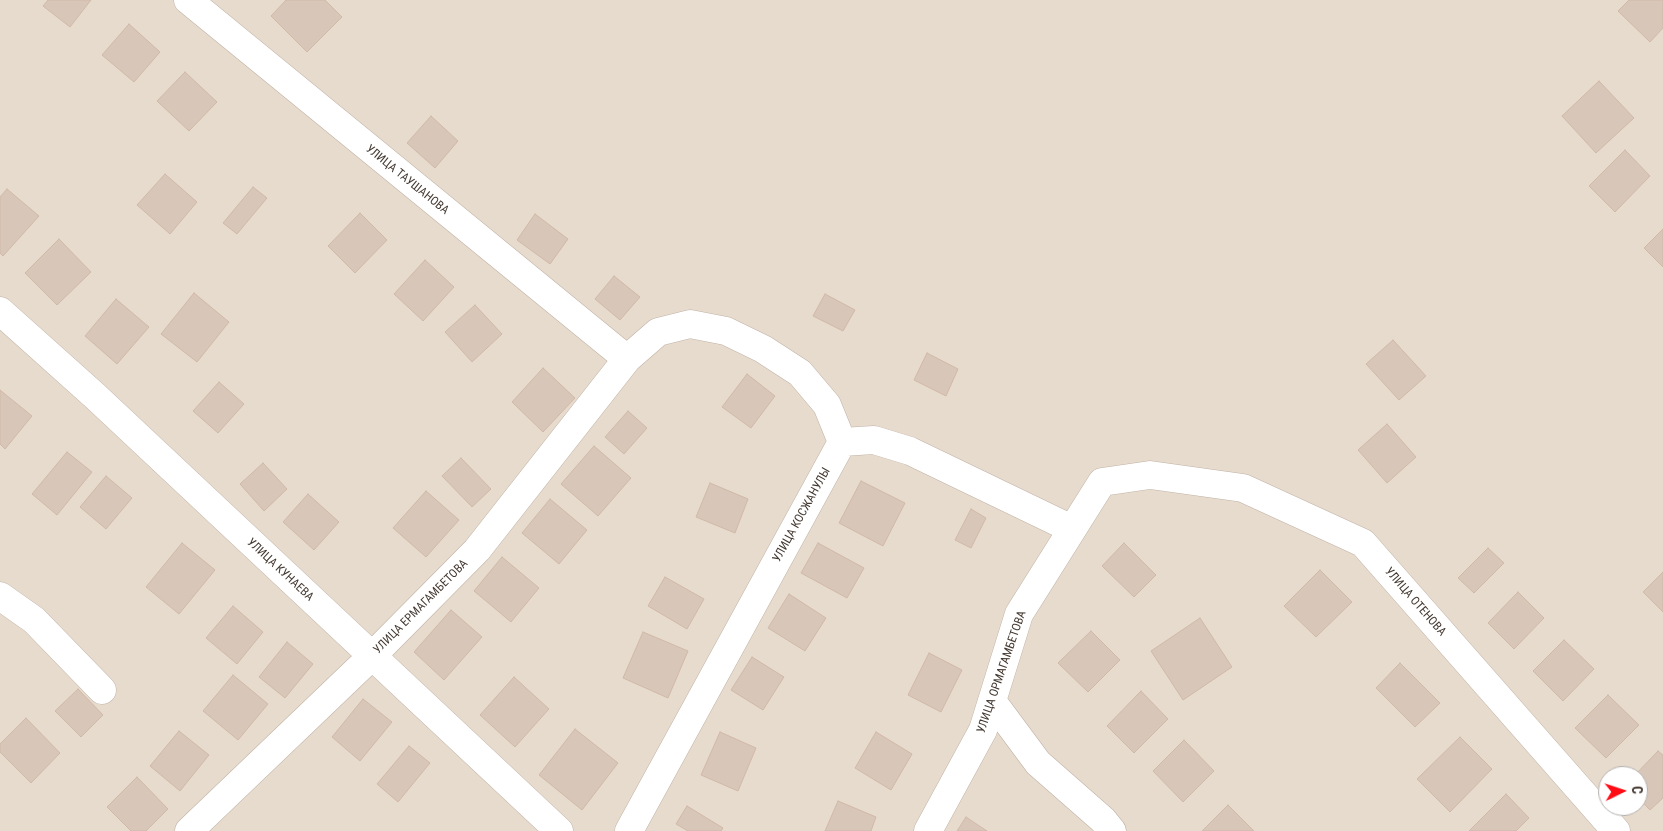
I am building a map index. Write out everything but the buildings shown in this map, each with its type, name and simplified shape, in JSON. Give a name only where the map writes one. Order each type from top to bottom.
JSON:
[{"type":"street","name":"УЛИЦА ТАУШАНОВА","points":[[188,0],[627,359]]},
{"type":"street","name":"УЛИЦА КУНАЕВА","points":[[0,311],[95,396],[559,831]]},
{"type":"street","points":[[627,359],[658,332],[690,324],[726,331],[763,349],[800,373],[827,405],[842,442],[874,440],[910,451],[1072,529]]},
{"type":"street","name":"УЛИЦА ЕРМАГАМБЕТОВА","points":[[189,831],[372,656],[477,550],[627,359]]},
{"type":"street","name":"УЛИЦА КОСЖАНУЛЫ","points":[[629,831],[842,442]]},
{"type":"street","name":"УЛИЦА ОРМАГАМБЕТОВА","points":[[928,831],[983,730],[1019,614],[1102,482],[1150,474]]},
{"type":"street","name":"УЛИЦА ОТЕНОВА","points":[[1150,474],[1243,488],[1363,543],[1616,831]]},
{"type":"street","points":[[0,596],[34,620],[102,690]]},
{"type":"street","points":[[992,701],[1038,763],[1103,820],[1112,831]]},
{"type":"shaded area","points":[[0,0],[1663,0],[1663,831],[0,831]]}]
